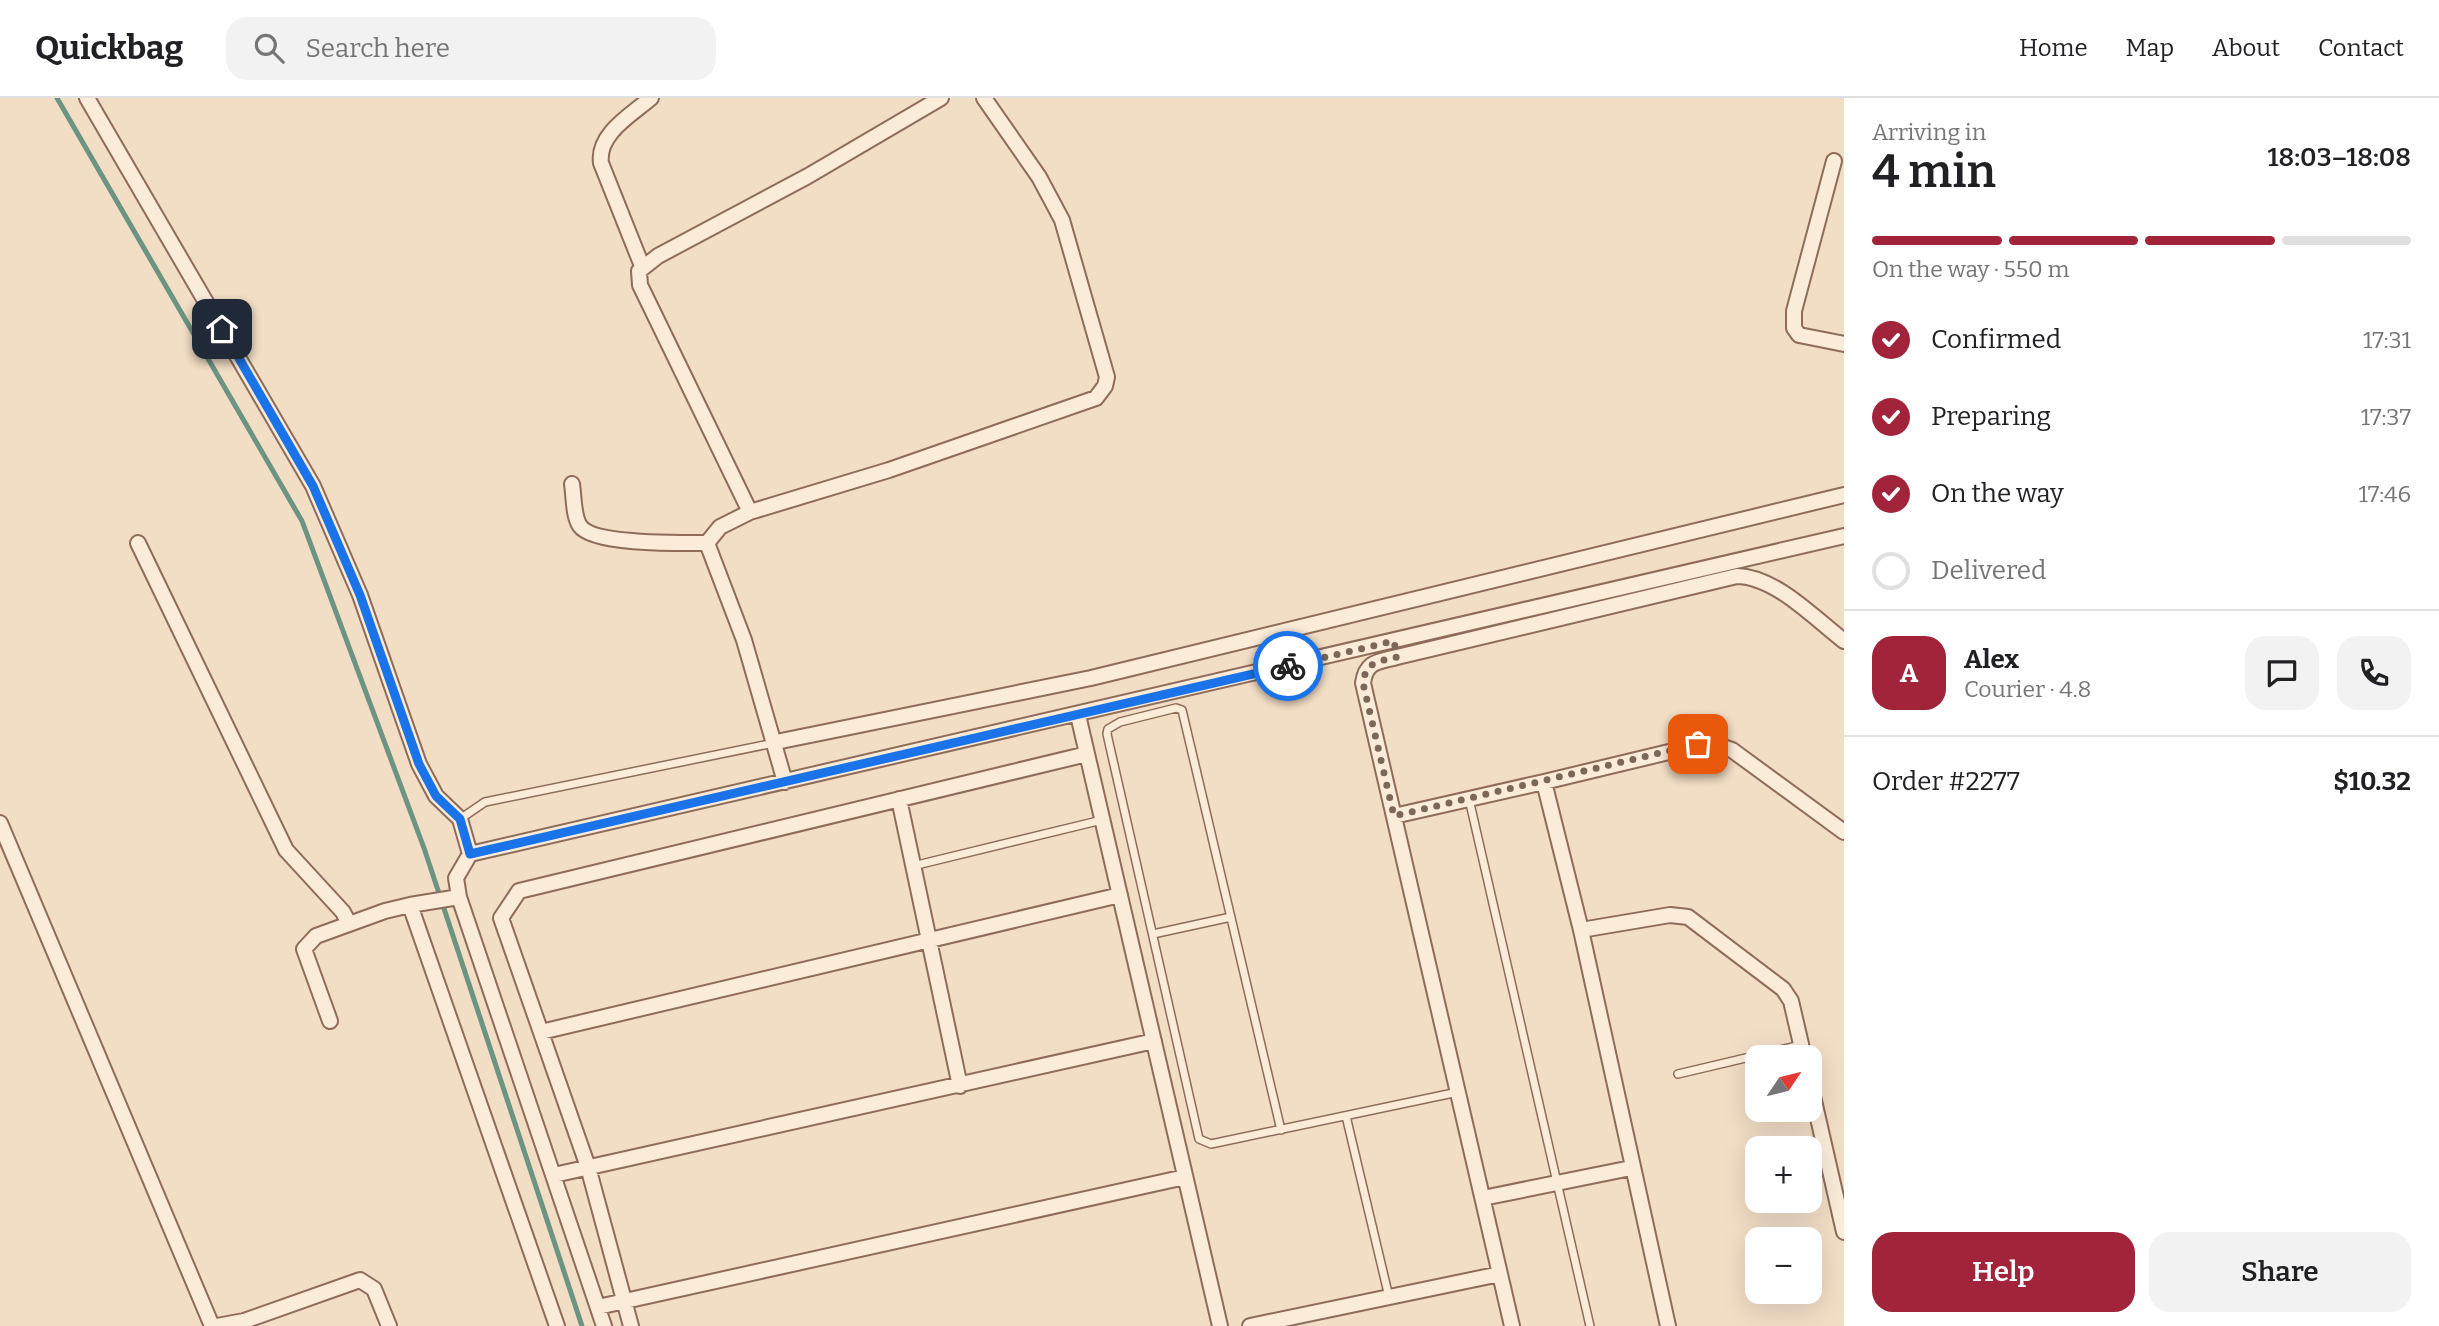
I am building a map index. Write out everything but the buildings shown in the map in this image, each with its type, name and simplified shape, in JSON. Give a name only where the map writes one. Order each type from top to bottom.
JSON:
[{"type":"street","points":[[87,98],[313,486],[360,595],[419,764],[436,796],[460,819],[470,854],[456,878],[453,898],[554,1175],[604,1326]]},
{"type":"street","points":[[642,266],[601,163],[600,153],[610,134],[651,98]]},
{"type":"street","points":[[750,512],[640,285],[639,271],[642,266],[808,176],[942,98]]},
{"type":"street","points":[[707,543],[720,527],[750,512],[889,470],[1038,419],[1096,398],[1105,386],[1107,377],[1062,220],[1039,177],[984,98]]},
{"type":"street","points":[[1834,161],[1794,311],[1793,324],[1799,335],[1844,344]]},
{"type":"street","points":[[572,484],[578,523],[586,531],[620,539],[707,543]]},
{"type":"street","points":[[776,742],[1091,678],[1844,495]]},
{"type":"street","points":[[470,854],[1844,536]]},
{"type":"street","points":[[138,542],[286,850],[343,912],[349,924]]},
{"type":"street","points":[[707,543],[744,640],[776,742],[785,782]]},
{"type":"street","points":[[1512,1326],[1363,683],[1364,669],[1370,663],[1737,576],[1750,576],[1773,587],[1844,641]]},
{"type":"street","points":[[1394,641],[1397,657]]},
{"type":"street","points":[[1078,715],[1220,1326]]},
{"type":"street","points":[[1394,816],[1698,744],[1715,744],[1732,750],[1844,832]]},
{"type":"street","points":[[631,1326],[588,1167],[501,918],[519,891],[1087,754]]},
{"type":"street","points":[[1544,782],[1581,930],[1631,1168],[1668,1326]]},
{"type":"street","points":[[899,799],[960,1086]]},
{"type":"street","points":[[0,823],[214,1326],[244,1321],[360,1280],[374,1289],[389,1326]]},
{"type":"street","points":[[541,1032],[1120,895]]},
{"type":"street","points":[[330,1021],[304,949],[316,936],[418,904],[453,898]]},
{"type":"street","points":[[418,904],[557,1326]]},
{"type":"street","points":[[1581,930],[1670,915],[1688,917],[1783,989],[1791,1000],[1801,1045]]},
{"type":"street","points":[[554,1175],[1154,1041]]},
{"type":"street","points":[[1819,1122],[1844,1232]]},
{"type":"street","points":[[1483,1198],[1556,1181],[1631,1168]]},
{"type":"street","points":[[598,1307],[1185,1177]]},
{"type":"street","points":[[1250,1326],[1500,1274]]},
{"type":"lane","points":[[1282,1130],[1182,710],[1176,708],[1120,722],[1108,729],[1107,734],[1199,1139],[1211,1144],[1282,1130],[1458,1092]]},
{"type":"lane","points":[[460,819],[485,802],[776,742]]},
{"type":"lane","points":[[1469,799],[1590,1326]]},
{"type":"lane","points":[[913,866],[1102,820]]},
{"type":"lane","points":[[1153,934],[1231,917]]},
{"type":"lane","points":[[1678,1074],[1745,1062]]},
{"type":"lane","points":[[1346,1116],[1389,1297]]},
{"type":"waterway","points":[[57,98],[302,521],[424,848],[582,1326]]},
{"type":"way so far","points":[[1288,666],[1394,641],[1397,657],[1370,663],[1364,669],[1363,683],[1394,816],[1698,744]]},
{"type":"route","points":[[222,329],[313,486],[360,595],[419,764],[436,796],[460,819],[470,854],[1288,666]]}]
